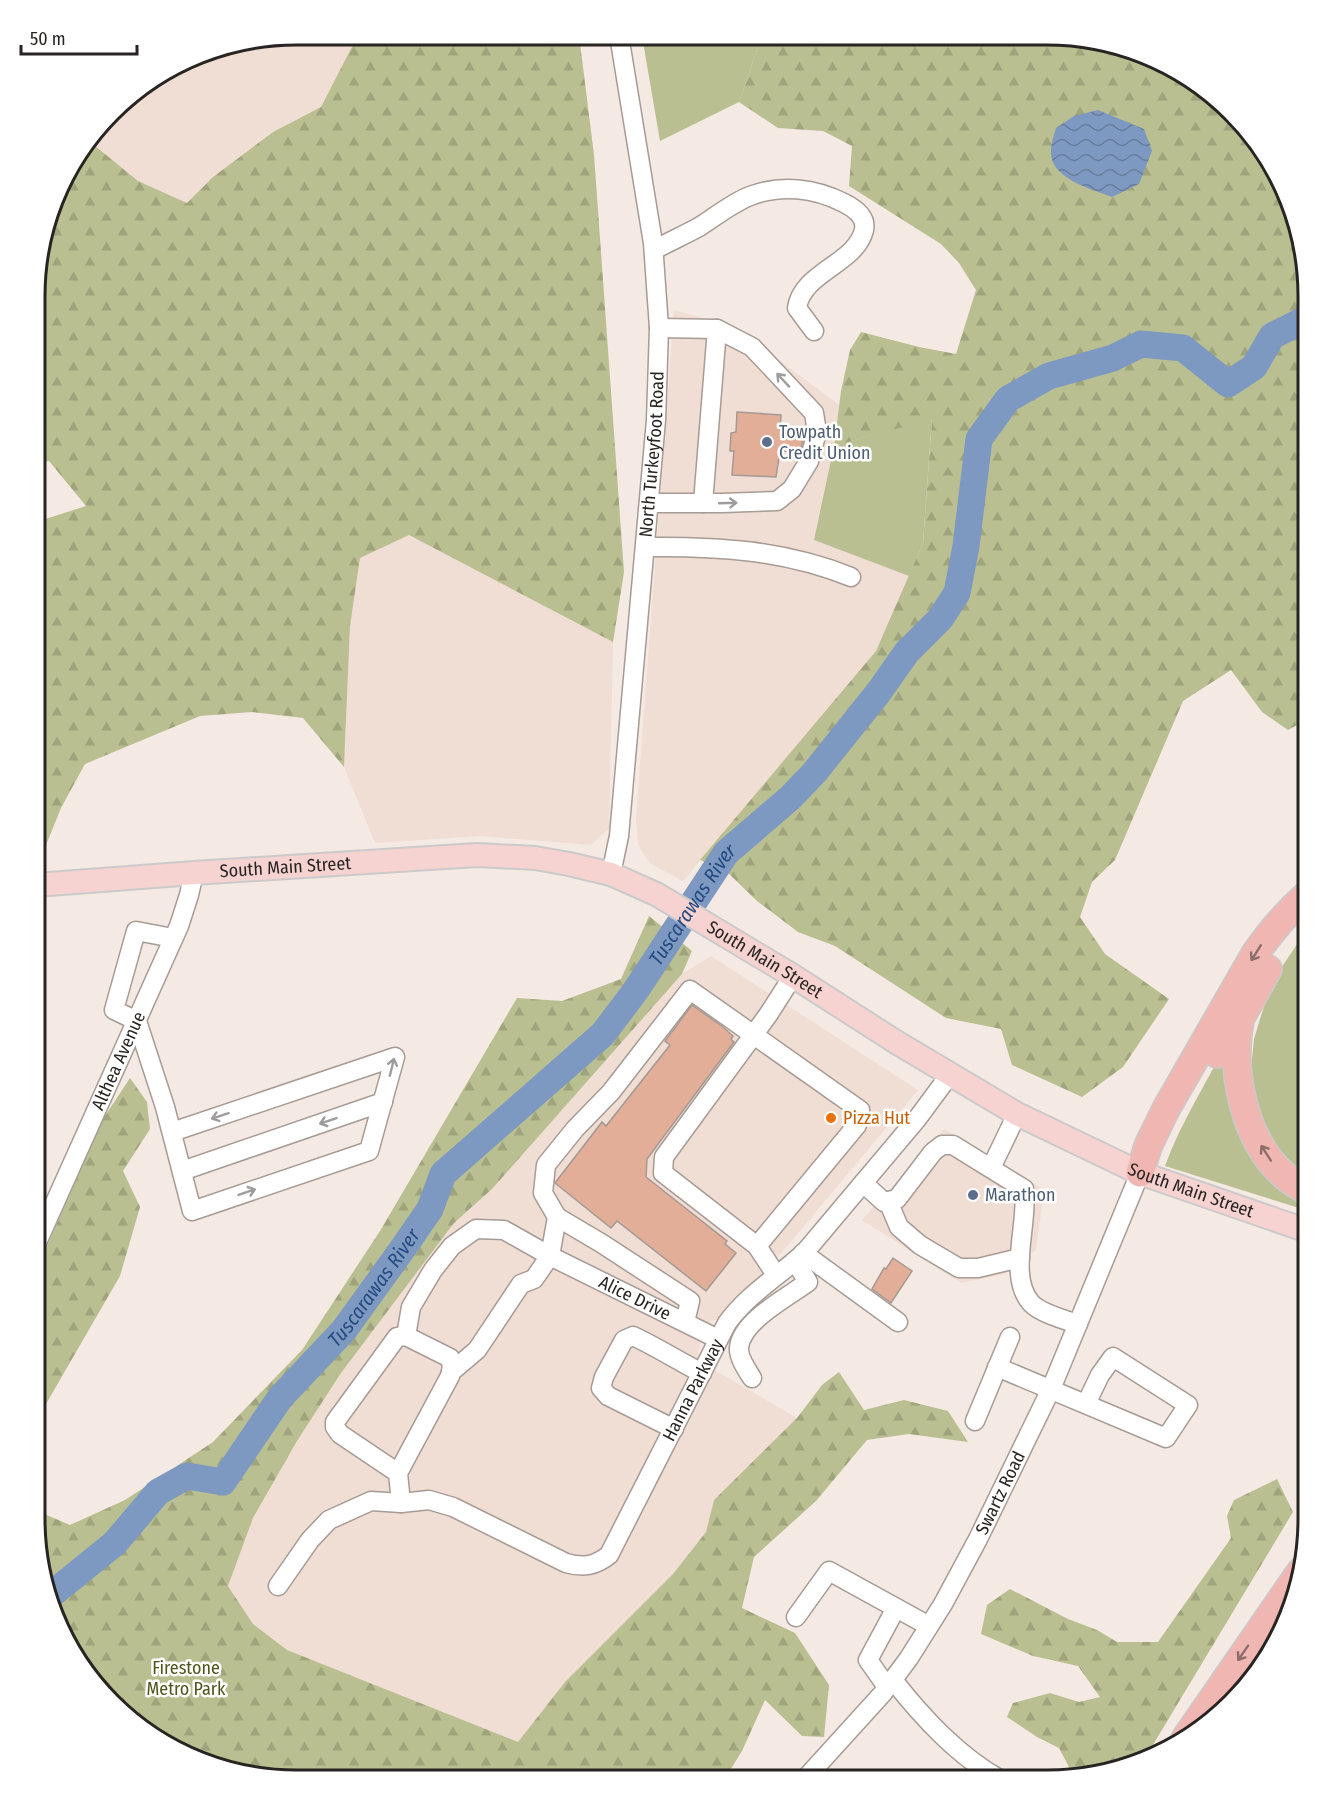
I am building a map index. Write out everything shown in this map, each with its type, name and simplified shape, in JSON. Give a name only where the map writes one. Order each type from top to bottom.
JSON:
[{"type":"highway","points":[[1140,1173],[1148,1146],[1166,1108],[1256,954],[1271,931],[1298,903]]},
{"type":"highway","points":[[1140,1173],[1169,1137],[1277,954],[1298,928]]},
{"type":"highway","points":[[1240,1020],[1237,1059],[1240,1093],[1248,1119],[1270,1160],[1284,1175],[1298,1185]]},
{"type":"highway","points":[[1199,1719],[1287,1591]]},
{"type":"main road","name":"South Main Street","points":[[45,884],[477,855],[535,858],[611,874],[656,894],[1017,1114],[1140,1173],[1298,1228]]},
{"type":"street","name":"North Turkeyfoot Road","points":[[611,874],[619,836],[649,503],[656,420],[659,328],[654,250],[621,45]]},
{"type":"street","points":[[654,250],[695,229],[749,196],[775,190],[795,189],[828,195],[856,209],[862,218],[864,229],[855,247],[813,281],[799,297],[798,308],[814,331]]},
{"type":"street","points":[[649,503],[777,501],[792,489],[808,461],[817,432],[814,413],[752,347],[717,329],[659,328]]},
{"type":"street","points":[[703,503],[717,329]]},
{"type":"street","points":[[645,547],[698,546],[781,556],[819,565],[850,577]]},
{"type":"street","name":"Althea Avenue","points":[[45,1223],[173,938],[189,895],[194,873]]},
{"type":"street","points":[[172,1132],[395,1057],[369,1150],[192,1211],[172,1132],[137,1021],[114,1010],[136,931],[173,938]]},
{"type":"street","points":[[777,1275],[757,1246],[663,1173],[664,1157],[754,1035],[793,976]]},
{"type":"street","points":[[685,1322],[690,1301],[557,1217],[543,1193],[546,1165],[611,1092],[690,990],[860,1110],[857,1125],[757,1246]]},
{"type":"street","name":"Hanna Parkway","points":[[278,1586],[310,1540],[329,1520],[371,1501],[401,1503],[429,1500],[453,1507],[566,1563],[588,1566],[600,1562],[615,1546],[702,1373],[738,1295],[777,1275],[799,1257],[907,1132],[951,1073]]},
{"type":"street","points":[[182,1171],[383,1102]]},
{"type":"street","points":[[991,1168],[1017,1114]]},
{"type":"street","points":[[907,1132],[933,1152]]},
{"type":"street","points":[[863,1183],[884,1202],[897,1199],[933,1152],[942,1145],[953,1145],[1024,1189],[1025,1218],[1020,1258],[1021,1285],[1031,1304],[1052,1315],[1078,1324]]},
{"type":"street","name":"Swartz Road","points":[[813,1770],[890,1683],[929,1626],[978,1539],[1051,1389],[1140,1173]]},
{"type":"street","points":[[888,1201],[898,1227],[920,1245],[959,1268],[978,1268],[1020,1258]]},
{"type":"street","points":[[401,1503],[398,1473],[451,1372],[477,1350],[521,1284],[534,1279],[550,1256],[557,1217]]},
{"type":"street","name":"Alice Drive","points":[[406,1336],[411,1307],[433,1270],[452,1246],[476,1229],[504,1230],[550,1256],[685,1322],[721,1334],[741,1337]]},
{"type":"street","points":[[799,1257],[898,1322]]},
{"type":"street","points":[[752,1378],[738,1351],[741,1337],[772,1307],[808,1282],[799,1257]]},
{"type":"street","points":[[674,1429],[608,1396],[601,1388],[604,1377],[624,1340],[633,1335],[663,1349],[675,1360],[702,1373]]},
{"type":"street","points":[[398,1473],[340,1434],[335,1422],[397,1337],[406,1336],[450,1358],[451,1372]]},
{"type":"street","points":[[975,1421],[1010,1337]]},
{"type":"street","points":[[997,1367],[1166,1438],[1188,1405],[1113,1357],[1100,1376],[1086,1404]]},
{"type":"street","points":[[796,1617],[829,1571],[929,1626]]},
{"type":"street","points":[[896,1608],[868,1660],[942,1735],[986,1770]]},
{"type":"shaded area","points":[[296,45],[353,45],[321,107],[273,132],[213,177],[187,203],[138,181],[95,146],[118,118],[156,87],[200,64],[247,50]]},
{"type":"shaded area","points":[[674,310],[735,327],[839,405],[834,446],[814,540],[909,576],[876,651],[683,881],[651,864],[638,844],[636,819]]},
{"type":"shaded area","points":[[409,535],[613,642],[609,828],[591,845],[480,836],[375,843],[344,767],[350,626],[360,558]]},
{"type":"shaded area","points":[[711,956],[918,1090],[783,1251],[720,1319],[704,1323],[697,1360],[797,1418],[714,1500],[706,1532],[673,1574],[565,1682],[518,1742],[287,1650],[253,1624],[228,1586],[253,1518],[297,1441],[341,1373],[454,1223],[492,1189],[682,974]]},
{"type":"shaded area","points":[[944,1129],[1044,1190],[1036,1250],[1005,1274],[961,1283],[862,1220]]},
{"type":"green space","points":[[353,45],[580,45],[594,155],[624,572],[613,642],[409,535],[360,558],[350,626],[344,767],[303,718],[252,712],[200,716],[85,764],[61,808],[45,845],[45,519],[86,506],[49,461],[45,462],[45,296],[47,263],[58,215],[71,185],[95,146],[138,181],[187,203],[213,177],[273,132],[321,107]]},
{"type":"green space","points":[[644,45],[759,45],[739,102],[660,141]]},
{"type":"green space","points":[[759,45],[1047,45],[1096,50],[1128,58],[1158,71],[1187,87],[1213,107],[1236,130],[1256,156],[1285,215],[1296,263],[1298,296],[1298,724],[1288,730],[1262,712],[1231,670],[1183,701],[1115,860],[1092,882],[1080,917],[1105,954],[1169,999],[1123,1067],[1082,1097],[1012,1065],[1001,1029],[946,1018],[835,946],[798,932],[757,901],[726,871],[700,860],[876,651],[923,543],[932,419],[834,446],[841,391],[850,350],[861,332],[956,354],[976,290],[959,263],[941,244],[849,186],[852,146],[823,131],[778,128],[739,102]]},
{"type":"green space","points":[[932,418],[923,543],[909,576],[814,540],[834,446]]},
{"type":"green space","name":"Firestone Metro Park","points":[[649,916],[692,951],[682,974],[492,1189],[454,1223],[341,1373],[297,1441],[253,1518],[228,1586],[253,1624],[287,1650],[518,1742],[565,1682],[673,1574],[706,1532],[714,1500],[797,1418],[822,1385],[839,1372],[864,1410],[904,1400],[948,1411],[968,1442],[909,1434],[867,1440],[816,1501],[754,1557],[742,1608],[795,1633],[829,1685],[824,1737],[802,1736],[765,1700],[742,1751],[730,1770],[296,1770],[263,1768],[215,1757],[156,1728],[130,1708],[107,1685],[87,1659],[71,1630],[58,1600],[50,1568],[45,1514],[70,1525],[125,1500],[213,1442],[302,1350],[380,1231],[517,998],[562,1001],[621,979]]},
{"type":"green space","points":[[1298,943],[1298,1169],[1270,1144],[1249,1089],[1254,1039],[1271,983]]},
{"type":"green space","points":[[1228,1039],[1228,1058],[1298,1194],[1298,1208],[1165,1166],[1171,1149]]},
{"type":"green space","points":[[130,1078],[147,1102],[150,1129],[123,1171],[140,1207],[120,1276],[45,1406],[45,1251],[101,1122]]},
{"type":"green space","points":[[1277,1479],[1293,1512],[1152,1747],[1128,1757],[1067,1769],[1069,1767],[1059,1748],[1037,1737],[1007,1717],[1013,1703],[1050,1693],[1079,1702],[1100,1697],[1078,1666],[1033,1656],[981,1634],[987,1605],[1010,1589],[1068,1619],[1097,1630],[1117,1642],[1158,1642],[1231,1538],[1227,1516],[1234,1500]]},
{"type":"water","points":[[1098,110],[1144,129],[1152,151],[1139,184],[1112,197],[1073,181],[1057,168],[1052,160],[1051,148],[1056,128],[1074,116]]},
{"type":"building","name":"Towpath Credit Union","points":[[737,412],[781,415],[780,430],[805,432],[800,452],[780,451],[776,477],[732,475],[734,451],[730,451],[731,433],[736,432]]},
{"type":"building","points":[[692,1005],[723,1027],[733,1036],[731,1039],[734,1042],[647,1159],[646,1177],[727,1241],[725,1244],[736,1253],[706,1291],[617,1221],[611,1228],[555,1183],[602,1122],[606,1126],[670,1045],[665,1041]]},
{"type":"building","points":[[893,1258],[912,1271],[891,1303],[872,1289],[884,1268],[886,1269]]},
{"type":"waterway","name":"Tuscarawas River","points":[[56,1591],[115,1543],[158,1492],[187,1476],[223,1482],[280,1398],[344,1330],[401,1251],[430,1209],[443,1174],[603,1034],[636,990],[726,853],[790,798],[814,773],[878,693],[907,652],[940,619],[957,593],[966,546],[979,439],[1008,399],[1049,376],[1113,358],[1141,344],[1183,348],[1228,384],[1254,367],[1272,336],[1298,323]]},
{"type":"place","name":"Towpath Credit Union","points":[[767,442]]},
{"type":"place","name":"Pizza Hut","points":[[831,1118]]},
{"type":"place","name":"Marathon","points":[[973,1195]]}]
